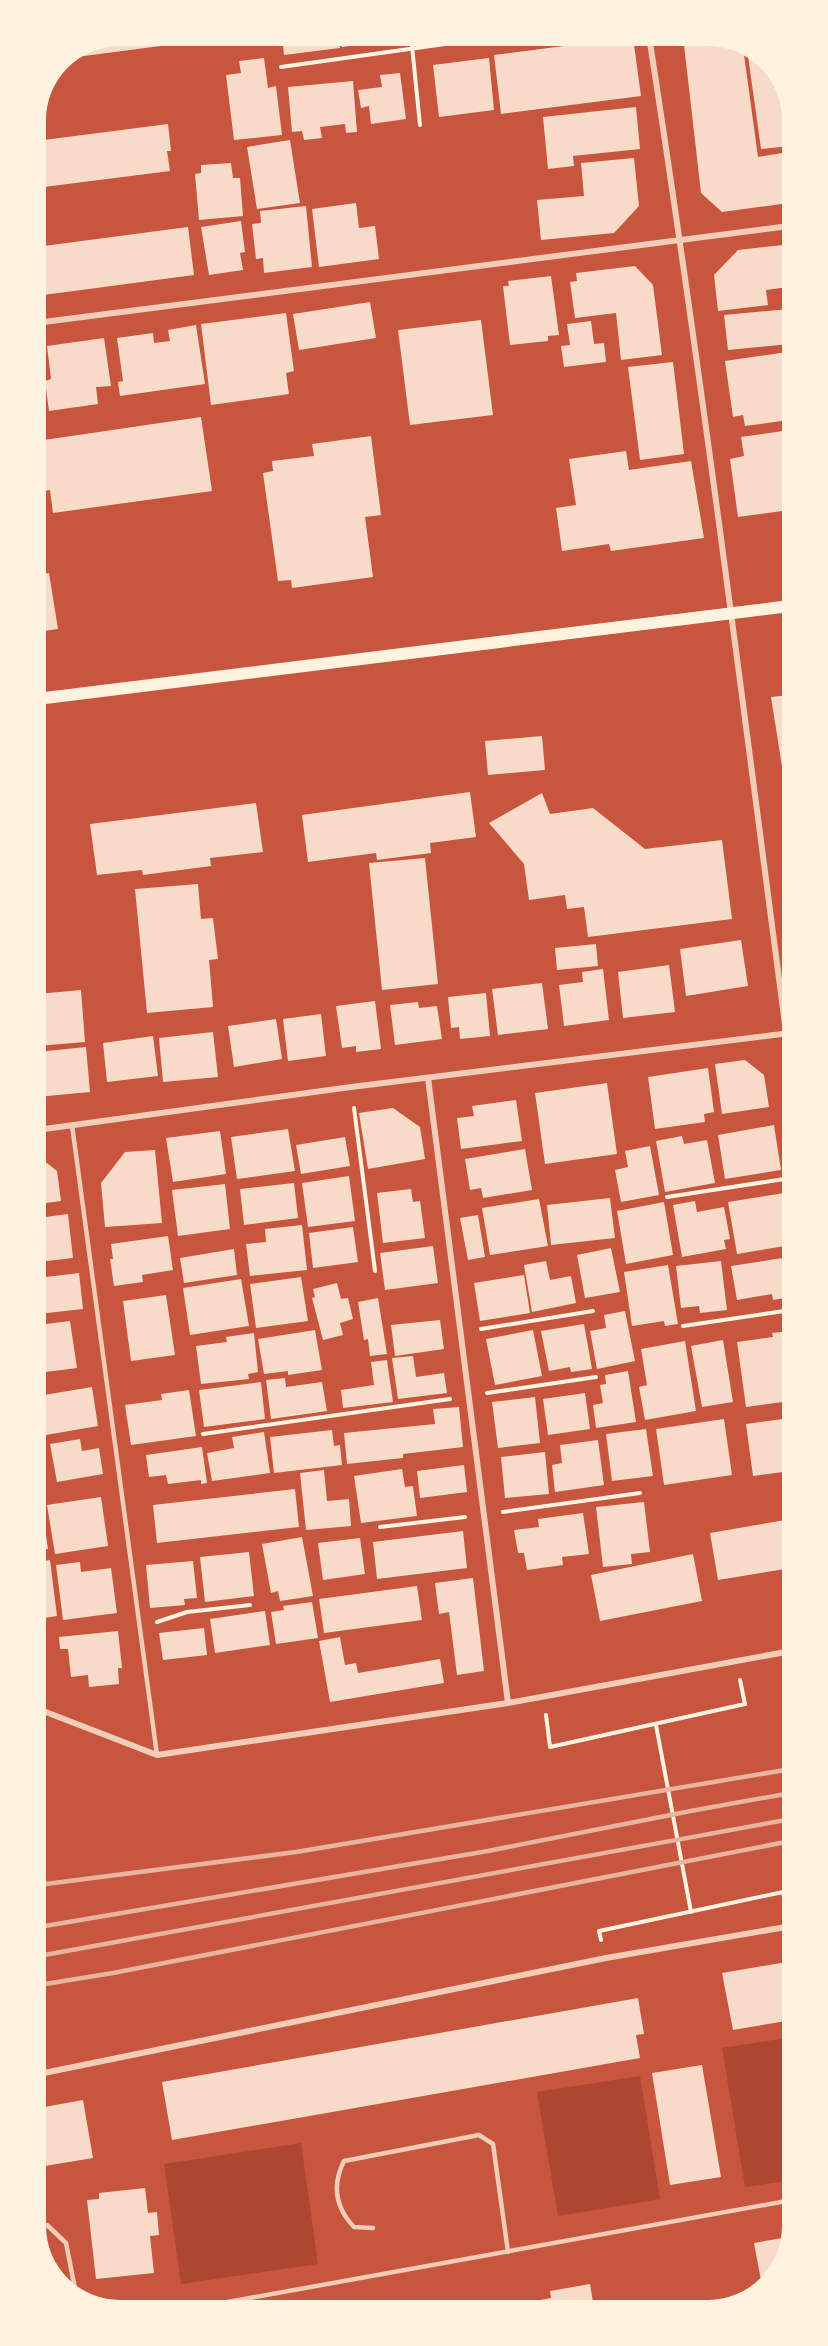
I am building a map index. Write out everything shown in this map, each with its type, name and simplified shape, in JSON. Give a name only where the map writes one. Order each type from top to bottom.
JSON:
[{"type":"main road","points":[[46,698],[782,607]]},
{"type":"street","points":[[651,47],[680,240],[782,988]]},
{"type":"street","points":[[46,322],[782,227]]},
{"type":"street","points":[[46,1129],[351,1087],[782,1034]]},
{"type":"street","points":[[428,1078],[508,1702]]},
{"type":"street","points":[[46,1712],[157,1755],[508,1702],[782,1652]]},
{"type":"street","points":[[46,2073],[606,1958],[782,1928]]},
{"type":"lane","points":[[72,1125],[157,1755]]},
{"type":"lane","points":[[373,2228],[354,2227],[344,2217],[337,2194],[337,2175],[344,2161],[479,2135],[493,2144],[508,2252]]},
{"type":"lane","points":[[244,2299],[782,2202]]},
{"type":"lane","points":[[46,2225],[66,2243],[74,2282]]},
{"type":"path","points":[[281,67],[429,47]]},
{"type":"path","points":[[412,49],[420,125]]},
{"type":"path","points":[[351,1087],[375,1270]]},
{"type":"path","points":[[667,1197],[782,1179]]},
{"type":"path","points":[[462,1332],[593,1311]]},
{"type":"path","points":[[683,1326],[782,1311]]},
{"type":"path","points":[[203,1434],[596,1377]]},
{"type":"path","points":[[380,1527],[640,1493]]},
{"type":"path","points":[[139,1625],[171,1619],[187,1612],[250,1605]]},
{"type":"path","points":[[543,1696],[550,1747],[745,1704],[736,1660]]},
{"type":"path","points":[[657,1725],[691,1912]]},
{"type":"path","points":[[606,1958],[599,1931],[782,1892]]},
{"type":"shaded area","points":[[782,2039],[782,2181],[745,2187],[722,2048]]},
{"type":"shaded area","points":[[640,2076],[660,2199],[558,2216],[537,2092]]},
{"type":"shaded area","points":[[301,2143],[318,2264],[181,2284],[164,2164]]},
{"type":"building","points":[[120,46],[160,46],[85,56],[106,48]]},
{"type":"building","points":[[283,46],[340,46],[340,48],[284,55]]},
{"type":"building","points":[[558,47],[634,47],[641,96],[501,114],[494,55]]},
{"type":"building","points":[[684,47],[722,48],[744,56],[758,157],[782,153],[782,204],[722,212],[701,193]]},
{"type":"building","points":[[264,58],[268,88],[276,86],[282,135],[234,140],[226,75],[241,73],[239,61]]},
{"type":"building","points":[[489,58],[494,110],[439,117],[433,65]]},
{"type":"building","points":[[748,59],[769,79],[776,92],[781,110],[782,147],[761,149]]},
{"type":"building","points":[[400,73],[406,119],[371,124],[369,106],[361,108],[358,90],[382,87],[380,75]]},
{"type":"building","points":[[353,81],[357,132],[346,133],[345,124],[320,127],[322,138],[304,140],[302,131],[292,132],[288,87]]},
{"type":"building","points":[[636,107],[640,149],[573,156],[574,166],[548,169],[543,117]]},
{"type":"building","points":[[168,124],[171,151],[167,151],[170,171],[46,187],[46,140]]},
{"type":"building","points":[[290,140],[300,203],[257,209],[247,147]]},
{"type":"building","points":[[634,158],[639,206],[614,233],[541,240],[537,200],[584,196],[581,163]]},
{"type":"building","points":[[231,163],[233,178],[240,178],[243,216],[199,220],[195,174],[201,173],[201,165]]},
{"type":"building","points":[[356,203],[359,228],[375,226],[379,259],[319,267],[312,209]]},
{"type":"building","points":[[306,206],[312,267],[264,273],[263,258],[256,259],[252,224],[261,223],[260,211]]},
{"type":"building","points":[[241,221],[245,252],[240,253],[243,270],[209,275],[201,227]]},
{"type":"building","points":[[188,227],[194,275],[46,295],[46,246]]},
{"type":"building","points":[[782,245],[782,288],[766,290],[768,305],[718,311],[714,275],[738,250]]},
{"type":"building","points":[[635,266],[653,285],[662,355],[621,360],[616,313],[575,318],[570,282],[577,281],[576,273]]},
{"type":"building","points":[[551,276],[559,335],[548,336],[548,341],[510,345],[503,286],[509,286],[508,281]]},
{"type":"building","points":[[370,302],[376,338],[299,350],[293,314]]},
{"type":"building","points":[[782,310],[782,345],[728,350],[724,315]]},
{"type":"building","points":[[286,313],[294,371],[286,373],[289,394],[211,405],[201,324]]},
{"type":"building","points":[[481,320],[493,415],[410,425],[398,330]]},
{"type":"building","points":[[591,321],[594,344],[604,343],[606,362],[564,367],[561,346],[570,345],[567,324]]},
{"type":"building","points":[[196,325],[205,384],[120,396],[118,382],[123,381],[117,338],[153,333],[154,343],[170,341],[168,330]]},
{"type":"building","points":[[104,338],[111,386],[96,387],[98,404],[49,411],[46,381],[51,379],[47,346]]},
{"type":"building","points":[[782,353],[782,421],[745,426],[743,415],[733,417],[725,361]]},
{"type":"building","points":[[673,362],[684,454],[640,460],[628,367]]},
{"type":"building","points":[[201,417],[212,491],[53,513],[50,490],[46,491],[46,440]]},
{"type":"building","points":[[782,431],[782,511],[738,517],[730,459],[744,456],[741,437]]},
{"type":"building","points":[[371,436],[381,515],[365,517],[373,577],[292,588],[291,580],[278,581],[263,473],[273,471],[272,461],[314,456],[312,444]]},
{"type":"building","points":[[626,451],[629,470],[691,461],[704,538],[611,551],[609,544],[562,551],[556,508],[576,505],[569,459]]},
{"type":"building","points":[[49,573],[58,629],[46,631],[46,574]]},
{"type":"building","points":[[782,696],[782,766],[771,697]]},
{"type":"building","points":[[542,736],[545,770],[488,775],[485,741]]},
{"type":"building","points":[[470,792],[476,837],[430,843],[431,853],[377,860],[376,853],[308,862],[302,815]]},
{"type":"building","points":[[542,793],[550,814],[593,808],[645,849],[722,840],[732,919],[588,937],[584,907],[567,909],[565,895],[529,900],[524,864],[489,823]]},
{"type":"building","points":[[256,803],[263,852],[210,858],[211,866],[143,875],[142,870],[97,875],[90,824]]},
{"type":"building","points":[[425,858],[438,984],[382,990],[369,863]]},
{"type":"building","points":[[198,884],[201,919],[213,918],[218,959],[209,960],[213,1007],[147,1013],[135,889]]},
{"type":"building","points":[[741,940],[748,986],[686,996],[680,949]]},
{"type":"building","points":[[596,944],[598,966],[557,970],[555,948]]},
{"type":"building","points":[[669,965],[675,1012],[623,1018],[618,972]]},
{"type":"building","points":[[603,969],[609,1020],[564,1026],[559,985],[583,982],[582,972]]},
{"type":"building","points":[[542,983],[548,1029],[498,1035],[492,989]]},
{"type":"building","points":[[81,990],[85,1042],[46,1045],[46,993]]},
{"type":"building","points":[[486,993],[490,1036],[460,1039],[459,1027],[451,1028],[448,997]]},
{"type":"building","points":[[375,1001],[381,1049],[356,1052],[356,1046],[342,1048],[336,1006]]},
{"type":"building","points":[[418,1002],[419,1008],[437,1006],[442,1039],[395,1045],[390,1005]]},
{"type":"building","points":[[321,1014],[326,1056],[288,1061],[283,1019]]},
{"type":"building","points":[[276,1019],[282,1059],[234,1067],[228,1026]]},
{"type":"building","points":[[213,1032],[218,1077],[163,1082],[159,1038]]},
{"type":"building","points":[[153,1036],[158,1076],[107,1082],[103,1043]]},
{"type":"building","points":[[86,1047],[90,1092],[46,1096],[46,1051]]},
{"type":"building","points":[[745,1060],[764,1075],[769,1107],[722,1114],[715,1064]]},
{"type":"building","points":[[708,1068],[714,1112],[704,1114],[705,1122],[655,1129],[648,1077]]},
{"type":"building","points":[[607,1083],[617,1154],[545,1164],[535,1093]]},
{"type":"building","points":[[516,1100],[522,1141],[461,1149],[457,1118],[474,1116],[472,1106]]},
{"type":"building","points":[[393,1108],[420,1127],[425,1159],[368,1169],[359,1113]]},
{"type":"building","points":[[774,1125],[781,1170],[725,1179],[718,1135]]},
{"type":"building","points":[[288,1129],[295,1171],[237,1179],[231,1137]]},
{"type":"building","points":[[220,1131],[226,1174],[173,1182],[166,1138]]},
{"type":"building","points":[[682,1136],[684,1144],[707,1140],[715,1183],[665,1192],[656,1141]]},
{"type":"building","points":[[345,1137],[350,1166],[301,1174],[296,1145]]},
{"type":"building","points":[[650,1146],[659,1195],[621,1202],[615,1170],[628,1167],[625,1151]]},
{"type":"building","points":[[525,1149],[532,1190],[483,1198],[481,1188],[470,1190],[465,1159]]},
{"type":"building","points":[[155,1150],[162,1223],[105,1227],[101,1183],[125,1152]]},
{"type":"building","points":[[46,1162],[57,1171],[61,1201],[46,1203]]},
{"type":"building","points":[[349,1176],[355,1221],[308,1227],[302,1183]]},
{"type":"building","points":[[294,1183],[298,1218],[244,1225],[240,1189]]},
{"type":"building","points":[[225,1184],[230,1229],[178,1236],[172,1190]]},
{"type":"building","points":[[411,1189],[413,1202],[420,1201],[425,1238],[383,1243],[377,1193]]},
{"type":"building","points":[[782,1193],[782,1246],[737,1254],[728,1202]]},
{"type":"building","points":[[610,1198],[615,1238],[551,1245],[547,1205]]},
{"type":"building","points":[[539,1199],[548,1246],[490,1255],[482,1208]]},
{"type":"building","points":[[695,1201],[697,1212],[724,1207],[730,1239],[724,1240],[726,1249],[682,1257],[673,1205]]},
{"type":"building","points":[[664,1202],[673,1255],[626,1264],[617,1211]]},
{"type":"building","points":[[68,1214],[73,1258],[46,1261],[46,1217]]},
{"type":"building","points":[[478,1215],[485,1257],[468,1260],[460,1218]]},
{"type":"building","points":[[302,1225],[307,1270],[250,1276],[246,1244],[266,1242],[265,1229]]},
{"type":"building","points":[[353,1227],[358,1262],[313,1268],[309,1233]]},
{"type":"building","points":[[168,1236],[173,1270],[142,1275],[143,1282],[114,1286],[110,1259],[113,1259],[111,1244]]},
{"type":"building","points":[[433,1246],[438,1283],[385,1290],[380,1253]]},
{"type":"building","points":[[611,1248],[620,1292],[585,1298],[577,1255]]},
{"type":"building","points":[[234,1249],[237,1275],[184,1283],[180,1258]]},
{"type":"building","points":[[782,1258],[782,1298],[773,1300],[772,1294],[737,1300],[731,1266]]},
{"type":"building","points":[[546,1261],[550,1280],[571,1276],[576,1303],[532,1312],[524,1265]]},
{"type":"building","points":[[721,1261],[727,1310],[700,1313],[699,1306],[681,1308],[676,1266]]},
{"type":"building","points":[[668,1265],[678,1324],[665,1326],[664,1321],[632,1326],[624,1272]]},
{"type":"building","points":[[79,1273],[83,1309],[46,1313],[46,1277]]},
{"type":"building","points":[[524,1275],[530,1313],[480,1321],[474,1283]]},
{"type":"building","points":[[301,1277],[308,1321],[256,1328],[250,1284]]},
{"type":"building","points":[[241,1279],[249,1326],[190,1335],[183,1288]]},
{"type":"building","points":[[337,1283],[341,1299],[348,1298],[353,1319],[340,1323],[343,1335],[323,1340],[312,1298],[315,1297],[313,1289]]},
{"type":"building","points":[[166,1295],[175,1355],[131,1361],[123,1301]]},
{"type":"building","points":[[378,1298],[387,1354],[370,1356],[368,1339],[364,1340],[358,1302]]},
{"type":"building","points":[[625,1311],[635,1361],[597,1369],[590,1331],[606,1328],[604,1315]]},
{"type":"building","points":[[440,1320],[444,1349],[395,1356],[391,1325]]},
{"type":"building","points":[[70,1321],[77,1368],[46,1372],[46,1324]]},
{"type":"building","points":[[584,1324],[592,1369],[571,1372],[570,1367],[549,1371],[541,1331]]},
{"type":"building","points":[[315,1330],[322,1370],[288,1375],[288,1371],[264,1374],[258,1339]]},
{"type":"building","points":[[533,1330],[542,1376],[495,1385],[486,1339]]},
{"type":"building","points":[[782,1332],[782,1402],[746,1407],[737,1342],[773,1337],[772,1333]]},
{"type":"building","points":[[254,1333],[258,1372],[248,1374],[249,1379],[201,1384],[196,1346],[227,1342],[226,1337]]},
{"type":"building","points":[[723,1340],[733,1402],[702,1407],[691,1346]]},
{"type":"building","points":[[685,1341],[696,1411],[645,1420],[639,1387],[647,1385],[641,1349]]},
{"type":"building","points":[[413,1356],[416,1377],[444,1373],[447,1393],[398,1399],[392,1358]]},
{"type":"building","points":[[387,1360],[393,1402],[343,1408],[341,1390],[374,1385],[371,1362]]},
{"type":"building","points":[[628,1371],[636,1422],[596,1428],[593,1405],[603,1403],[600,1385],[606,1384],[605,1375]]},
{"type":"building","points":[[285,1378],[286,1387],[322,1382],[327,1411],[271,1419],[266,1380]]},
{"type":"building","points":[[261,1382],[265,1419],[204,1427],[199,1390]]},
{"type":"building","points":[[92,1387],[98,1426],[46,1435],[46,1395]]},
{"type":"building","points":[[189,1390],[196,1436],[131,1445],[125,1405],[162,1400],[161,1394]]},
{"type":"building","points":[[585,1393],[590,1429],[548,1435],[543,1399]]},
{"type":"building","points":[[535,1397],[540,1443],[498,1448],[492,1402]]},
{"type":"building","points":[[459,1407],[463,1447],[403,1454],[403,1458],[347,1464],[344,1433],[435,1424],[433,1409]]},
{"type":"building","points":[[724,1419],[732,1475],[664,1485],[656,1429]]},
{"type":"building","points":[[782,1419],[782,1472],[753,1476],[746,1424]]},
{"type":"building","points":[[646,1429],[653,1476],[612,1481],[606,1434]]},
{"type":"building","points":[[332,1430],[334,1446],[340,1445],[342,1465],[274,1473],[270,1437]]},
{"type":"building","points":[[264,1432],[270,1473],[212,1481],[207,1453],[234,1448],[232,1437]]},
{"type":"building","points":[[80,1439],[82,1451],[99,1448],[103,1474],[57,1482],[50,1444]]},
{"type":"building","points":[[598,1440],[604,1485],[555,1492],[552,1465],[562,1463],[560,1445]]},
{"type":"building","points":[[202,1447],[207,1483],[201,1484],[201,1480],[168,1484],[166,1475],[149,1477],[146,1455]]},
{"type":"building","points":[[545,1452],[549,1494],[505,1498],[501,1457]]},
{"type":"building","points":[[464,1465],[467,1492],[420,1498],[417,1471]]},
{"type":"building","points":[[402,1469],[405,1487],[413,1486],[417,1516],[361,1523],[354,1476]]},
{"type":"building","points":[[324,1470],[327,1501],[349,1499],[351,1526],[306,1530],[300,1473]]},
{"type":"building","points":[[295,1489],[299,1527],[157,1543],[153,1505]]},
{"type":"building","points":[[101,1497],[108,1546],[55,1554],[47,1505]]},
{"type":"building","points":[[644,1502],[650,1552],[631,1554],[632,1564],[603,1567],[596,1507]]},
{"type":"building","points":[[583,1513],[589,1554],[562,1557],[563,1565],[527,1570],[524,1553],[518,1553],[514,1530],[539,1527],[538,1519]]},
{"type":"building","points":[[782,1521],[782,1569],[718,1580],[710,1533]]},
{"type":"building","points":[[463,1531],[467,1568],[377,1579],[373,1542]]},
{"type":"building","points":[[302,1537],[313,1596],[280,1601],[278,1591],[271,1593],[262,1544]]},
{"type":"building","points":[[360,1538],[365,1574],[323,1580],[318,1543]]},
{"type":"building","points":[[249,1552],[254,1596],[205,1602],[200,1557]]},
{"type":"building","points":[[693,1554],[702,1601],[600,1621],[591,1575]]},
{"type":"building","points":[[50,1560],[57,1616],[46,1618],[46,1561]]},
{"type":"building","points":[[193,1561],[197,1598],[184,1599],[185,1605],[150,1608],[146,1565]]},
{"type":"building","points":[[80,1562],[81,1572],[111,1568],[117,1613],[63,1620],[56,1565]]},
{"type":"building","points":[[473,1578],[484,1671],[457,1675],[449,1612],[439,1614],[435,1583]]},
{"type":"building","points":[[417,1586],[422,1620],[324,1633],[319,1599]]},
{"type":"building","points":[[312,1602],[318,1638],[276,1644],[271,1612],[284,1610],[283,1606]]},
{"type":"building","points":[[265,1611],[270,1645],[215,1653],[210,1619]]},
{"type":"building","points":[[204,1628],[207,1655],[163,1660],[159,1633]]},
{"type":"building","points":[[118,1631],[122,1668],[118,1668],[119,1684],[89,1687],[88,1675],[71,1677],[68,1649],[60,1649],[59,1637]]},
{"type":"building","points":[[340,1637],[345,1665],[356,1663],[358,1673],[440,1659],[444,1683],[330,1702],[319,1641]]},
{"type":"building","points":[[782,1963],[782,2022],[733,2030],[722,1973]]},
{"type":"building","points":[[638,1998],[644,2034],[636,2035],[640,2058],[172,2140],[162,2082]]},
{"type":"building","points":[[702,2065],[721,2177],[670,2185],[652,2073]]},
{"type":"building","points":[[83,2100],[93,2158],[46,2166],[46,2107]]},
{"type":"building","points":[[145,2188],[148,2213],[157,2212],[159,2235],[150,2236],[154,2273],[96,2279],[87,2200],[99,2199],[99,2193]]},
{"type":"building","points":[[780,2238],[774,2259],[760,2277],[754,2243]]},
{"type":"building","points":[[590,2284],[593,2300],[542,2300],[551,2298],[550,2291]]},
{"type":"railway","points":[[46,1884],[296,1852],[782,1771]]},
{"type":"railway","points":[[46,1926],[488,1851],[782,1795]]},
{"type":"railway","points":[[46,1955],[782,1821]]},
{"type":"railway","points":[[46,1984],[113,1973],[782,1843]]}]
